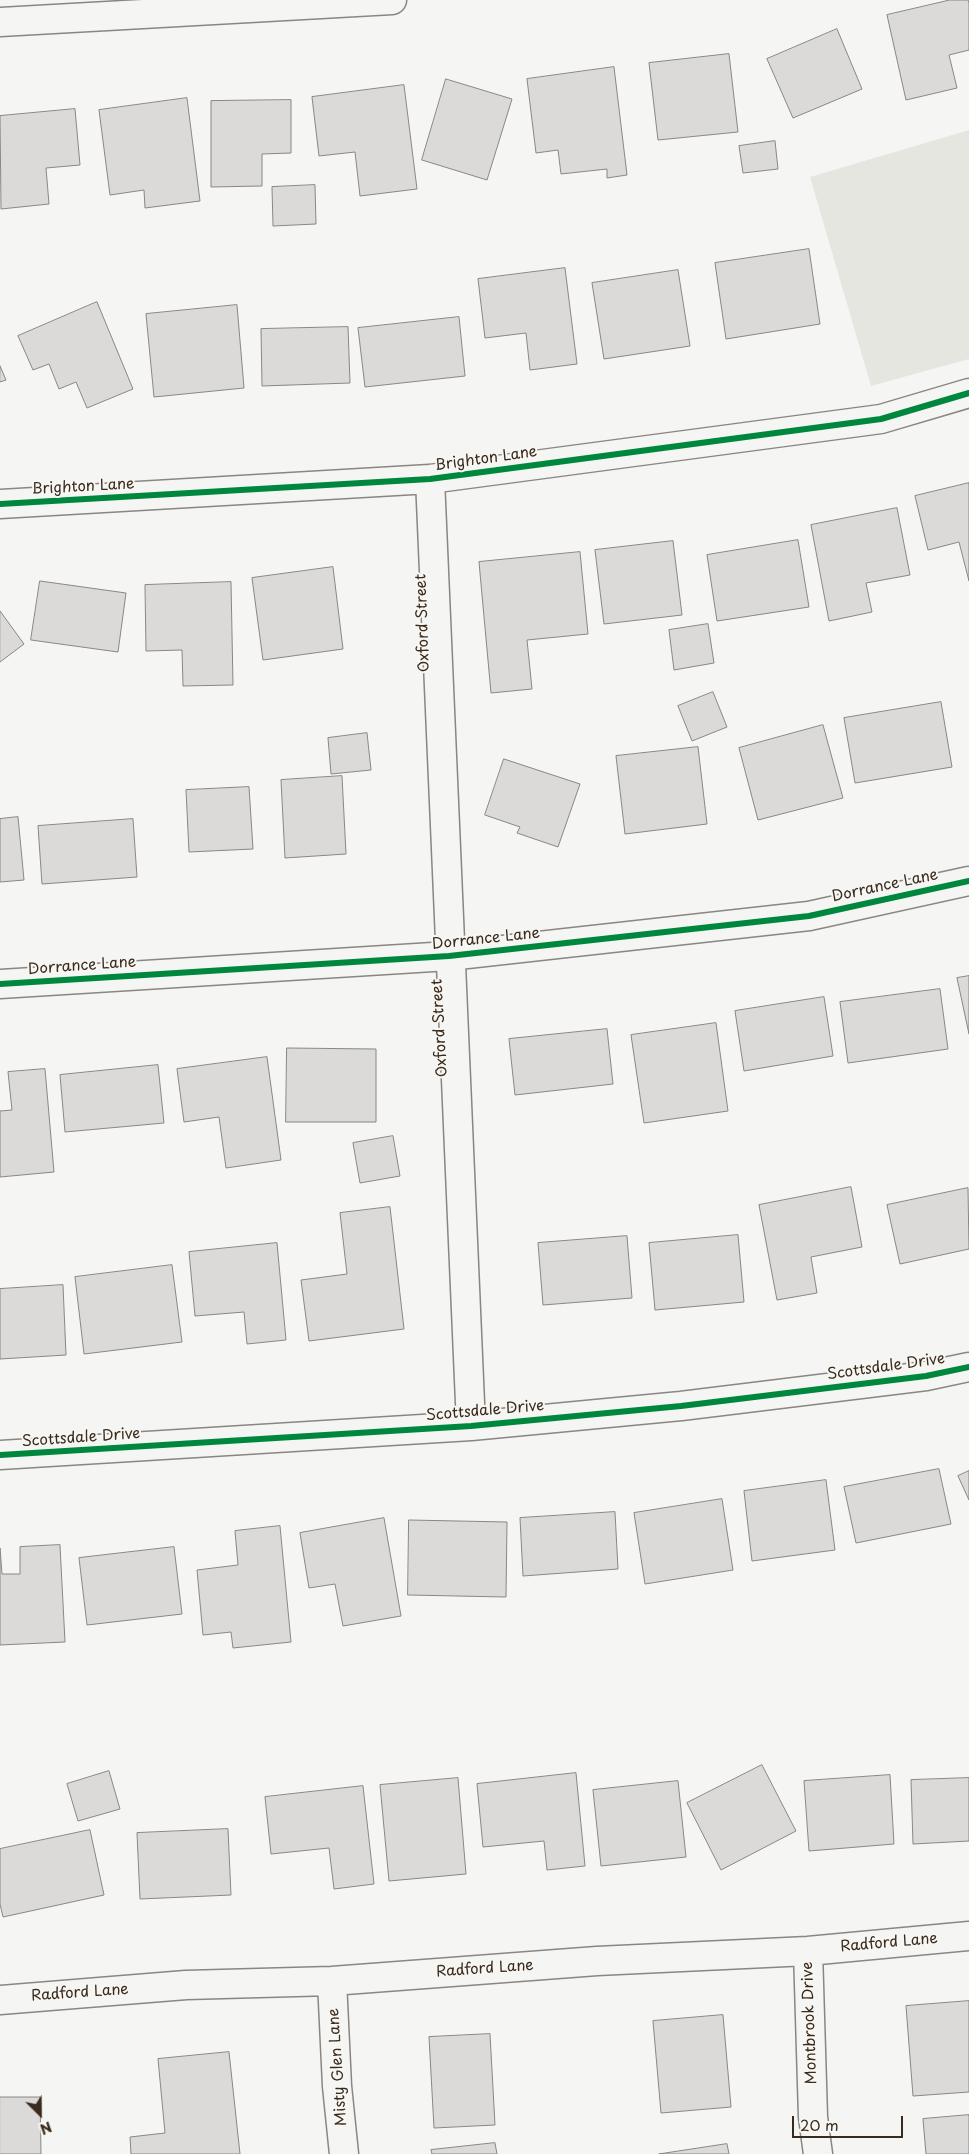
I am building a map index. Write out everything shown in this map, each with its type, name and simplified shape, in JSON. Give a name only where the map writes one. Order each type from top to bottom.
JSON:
[{"type":"street","points":[[0,22],[392,0]]},
{"type":"street","name":"Brighton Lane","points":[[0,504],[430,479],[881,419],[969,393]]},
{"type":"street","name":"Oxford Street","points":[[430,479],[449,956],[471,1426]]},
{"type":"street","name":"Dorrance Lane","points":[[0,984],[449,956],[809,916],[969,881]]},
{"type":"street","name":"Scottsdale Drive","points":[[0,1456],[471,1426],[691,1405],[926,1376],[969,1367]]},
{"type":"street","name":"Radford Lane","points":[[0,2000],[186,1985],[332,1981],[597,1960],[808,1951],[969,1936]]},
{"type":"street","name":"Montbrook Drive","points":[[808,1951],[812,2118],[818,2154]]},
{"type":"street","name":"Misty Glen Lane","points":[[332,1981],[337,2086],[344,2154]]},
{"type":"shaded area","points":[[969,130],[969,359],[871,386],[810,177]]},
{"type":"building","points":[[950,0],[968,0],[969,3],[969,50],[949,55],[957,88],[906,100],[887,15]]},
{"type":"building","points":[[837,29],[862,89],[793,118],[767,59]]},
{"type":"building","points":[[729,54],[738,132],[658,140],[649,63]]},
{"type":"building","points":[[614,67],[627,175],[607,178],[607,169],[561,174],[558,150],[536,153],[527,79]]},
{"type":"building","points":[[446,79],[512,99],[487,180],[422,160]]},
{"type":"building","points":[[404,85],[417,189],[360,196],[355,152],[319,156],[312,97]]},
{"type":"building","points":[[187,98],[200,201],[145,208],[144,190],[110,195],[99,110]]},
{"type":"building","points":[[291,100],[291,153],[262,154],[262,186],[211,187],[211,101]]},
{"type":"building","points":[[75,109],[80,165],[46,168],[49,204],[1,209],[0,116]]},
{"type":"building","points":[[775,141],[778,169],[743,173],[739,146]]},
{"type":"building","points":[[315,185],[316,224],[273,226],[272,187]]},
{"type":"building","points":[[809,249],[820,324],[726,339],[715,263]]},
{"type":"building","points":[[565,268],[577,364],[530,370],[526,333],[485,338],[478,279]]},
{"type":"building","points":[[678,270],[690,346],[604,359],[592,283]]},
{"type":"building","points":[[97,302],[133,389],[87,408],[76,382],[59,389],[49,364],[33,370],[18,336]]},
{"type":"building","points":[[237,305],[244,388],[154,397],[146,314]]},
{"type":"building","points":[[459,317],[465,376],[365,387],[358,328]]},
{"type":"building","points":[[348,327],[350,383],[262,386],[261,329]]},
{"type":"building","points":[[0,366],[6,380],[0,382]]},
{"type":"building","points":[[969,483],[969,581],[959,542],[928,550],[915,496]]},
{"type":"building","points":[[897,508],[910,575],[866,583],[872,612],[829,621],[811,525]]},
{"type":"building","points":[[798,540],[809,607],[717,621],[707,555]]},
{"type":"building","points":[[673,541],[682,615],[604,624],[595,550]]},
{"type":"building","points":[[580,552],[588,634],[527,640],[532,689],[491,693],[479,562]]},
{"type":"building","points":[[333,567],[343,649],[263,660],[252,578]]},
{"type":"building","points":[[40,581],[126,593],[118,652],[31,640]]},
{"type":"building","points":[[231,582],[233,685],[183,686],[182,650],[146,651],[145,585]]},
{"type":"building","points":[[0,611],[24,644],[0,662]]},
{"type":"building","points":[[708,624],[714,663],[674,670],[669,630]]},
{"type":"building","points":[[713,692],[727,727],[692,741],[678,706]]},
{"type":"building","points":[[941,702],[952,767],[855,783],[844,718]]},
{"type":"building","points":[[823,725],[843,798],[758,820],[739,748]]},
{"type":"building","points":[[367,733],[371,770],[331,774],[328,738]]},
{"type":"building","points":[[698,747],[707,824],[625,834],[616,756]]},
{"type":"building","points":[[504,759],[580,784],[558,847],[517,833],[520,827],[485,815]]},
{"type":"building","points":[[342,776],[346,854],[285,858],[281,780]]},
{"type":"building","points":[[249,787],[253,849],[189,852],[186,790]]},
{"type":"building","points":[[18,817],[24,880],[0,882],[0,819]]},
{"type":"building","points":[[133,819],[137,877],[42,884],[38,826]]},
{"type":"building","points":[[969,976],[969,1034],[957,978]]},
{"type":"building","points":[[940,989],[948,1049],[848,1063],[840,1002]]},
{"type":"building","points":[[824,997],[833,1056],[744,1071],[735,1011]]},
{"type":"building","points":[[716,1023],[728,1111],[644,1123],[631,1035]]},
{"type":"building","points":[[607,1029],[613,1084],[515,1095],[509,1039]]},
{"type":"building","points":[[287,1048],[376,1049],[376,1122],[286,1122]]},
{"type":"building","points":[[267,1057],[281,1160],[226,1168],[219,1117],[184,1122],[177,1069]]},
{"type":"building","points":[[158,1065],[164,1123],[65,1132],[60,1075]]},
{"type":"building","points":[[45,1069],[54,1172],[0,1177],[0,1111],[12,1110],[8,1072]]},
{"type":"building","points":[[393,1136],[400,1176],[360,1183],[353,1143]]},
{"type":"building","points":[[851,1187],[862,1247],[811,1257],[817,1293],[777,1300],[759,1205]]},
{"type":"building","points":[[968,1188],[969,1249],[900,1264],[887,1205]]},
{"type":"building","points":[[390,1207],[404,1329],[309,1341],[301,1280],[347,1274],[340,1213]]},
{"type":"building","points":[[738,1235],[744,1302],[655,1310],[649,1243]]},
{"type":"building","points":[[627,1236],[632,1298],[543,1305],[538,1243]]},
{"type":"building","points":[[277,1243],[286,1340],[247,1344],[244,1312],[195,1316],[189,1252]]},
{"type":"building","points":[[172,1265],[182,1342],[84,1354],[75,1277]]},
{"type":"building","points":[[63,1285],[66,1355],[0,1359],[0,1289]]},
{"type":"building","points":[[939,1469],[951,1524],[856,1543],[844,1487]]},
{"type":"building","points":[[969,1471],[969,1500],[958,1476]]},
{"type":"building","points":[[826,1480],[835,1550],[752,1561],[744,1491]]},
{"type":"building","points":[[722,1499],[733,1570],[645,1584],[634,1513]]},
{"type":"building","points":[[615,1512],[618,1569],[523,1576],[520,1518]]},
{"type":"building","points":[[384,1518],[401,1616],[343,1626],[335,1584],[309,1588],[300,1533]]},
{"type":"building","points":[[409,1520],[507,1522],[506,1597],[408,1595]]},
{"type":"building","points":[[280,1526],[291,1642],[233,1648],[231,1632],[203,1635],[197,1570],[238,1565],[235,1531]]},
{"type":"building","points":[[60,1545],[65,1642],[0,1645],[0,1548],[2,1574],[20,1574],[20,1547]]},
{"type":"building","points":[[174,1547],[182,1614],[87,1625],[79,1558]]},
{"type":"building","points":[[762,1765],[796,1831],[721,1870],[687,1803]]},
{"type":"building","points":[[109,1771],[120,1809],[78,1821],[67,1784]]},
{"type":"building","points":[[576,1773],[585,1866],[547,1870],[544,1841],[483,1847],[477,1784]]},
{"type":"building","points":[[890,1775],[894,1844],[809,1851],[804,1781]]},
{"type":"building","points":[[458,1778],[466,1874],[389,1881],[380,1785]]},
{"type":"building","points":[[969,1778],[969,1841],[913,1844],[911,1780]]},
{"type":"building","points":[[678,1781],[686,1857],[601,1866],[593,1790]]},
{"type":"building","points":[[363,1786],[374,1884],[334,1889],[329,1848],[271,1854],[265,1797]]},
{"type":"building","points":[[228,1829],[231,1895],[140,1899],[137,1833]]},
{"type":"building","points":[[90,1830],[104,1895],[3,1917],[0,1904],[0,1849]]},
{"type":"building","points":[[969,2001],[969,2092],[913,2096],[906,2006]]},
{"type":"building","points":[[723,2015],[731,2107],[661,2113],[653,2021]]},
{"type":"building","points":[[490,2034],[495,2125],[434,2128],[429,2037]]},
{"type":"building","points":[[229,2052],[240,2154],[131,2154],[130,2137],[165,2133],[158,2059]]},
{"type":"building","points":[[0,2097],[40,2097],[41,2154],[0,2154]]},
{"type":"building","points":[[969,2115],[969,2154],[926,2154],[923,2119]]},
{"type":"building","points":[[495,2143],[497,2154],[432,2154],[431,2150]]},
{"type":"building","points":[[727,2144],[729,2154],[659,2154]]},
{"type":"cycle path","points":[[0,504],[430,479],[881,419],[969,393]]},
{"type":"cycle path","points":[[0,984],[449,956],[809,916],[969,881]]},
{"type":"cycle path","points":[[0,1455],[471,1426],[681,1406],[926,1376],[969,1367]]}]
